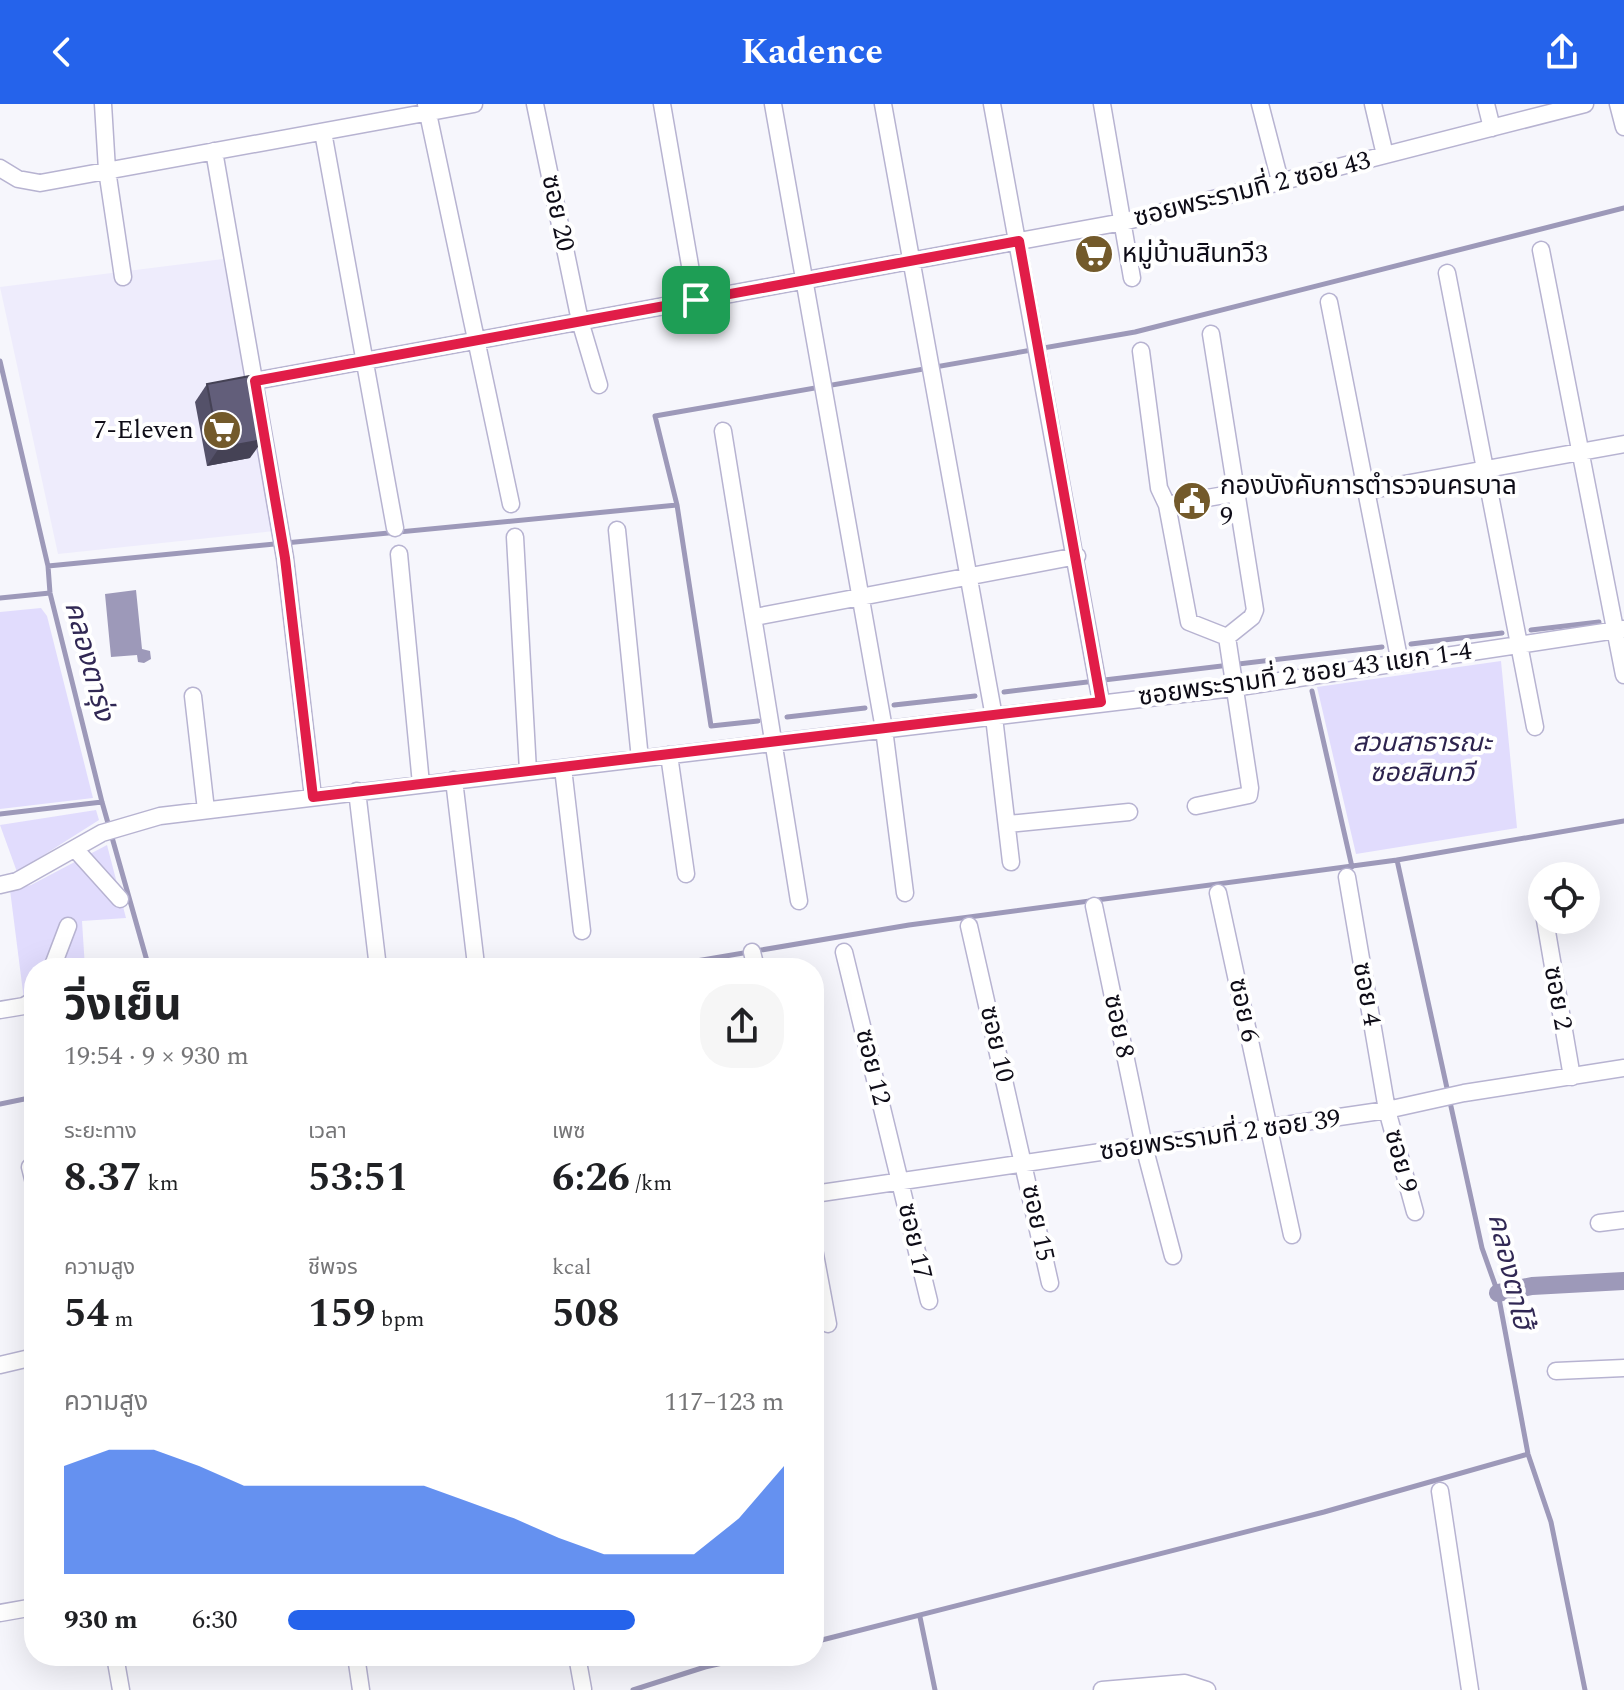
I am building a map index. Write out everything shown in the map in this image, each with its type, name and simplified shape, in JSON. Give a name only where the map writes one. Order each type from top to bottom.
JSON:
[{"type":"street","points":[[0,168],[33,183],[323,132],[427,108],[474,104]]},
{"type":"street","name":"ซอย 20","points":[[535,104],[580,321],[599,385]]},
{"type":"street","points":[[662,104],[696,300]]},
{"type":"street","points":[[773,104],[823,371],[884,729],[905,893]]},
{"type":"street","points":[[883,104],[994,717],[1011,862]]},
{"type":"street","points":[[992,104],[1037,336],[1101,702]]},
{"type":"street","points":[[1102,104],[1132,278]]},
{"type":"street","points":[[1260,104],[1280,181]]},
{"type":"street","points":[[1373,104],[1385,155]]},
{"type":"street","points":[[1486,104],[1492,128]]},
{"type":"street","name":"ซอยพระรามที่ 2 ซอย 43","points":[[255,381],[1123,222],[1585,104]]},
{"type":"street","points":[[1618,104],[1624,127]]},
{"type":"street","points":[[103,108],[107,170],[123,277]]},
{"type":"street","points":[[427,108],[511,504]]},
{"type":"street","points":[[323,132],[395,528]]},
{"type":"street","points":[[214,151],[285,558],[313,797]]},
{"type":"street","points":[[1541,250],[1580,452],[1620,630],[1624,675]]},
{"type":"street","points":[[1447,273],[1535,727]]},
{"type":"street","points":[[1329,302],[1400,663]]},
{"type":"street","points":[[1211,334],[1255,610],[1252,617],[1227,637]]},
{"type":"street","points":[[1141,351],[1159,488],[1167,505],[1189,622],[1227,637]]},
{"type":"street","points":[[723,431],[776,742],[799,901]]},
{"type":"street","points":[[1366,491],[1624,444]]},
{"type":"street","points":[[1167,505],[1236,493]]},
{"type":"street","points":[[617,530],[640,759]]},
{"type":"street","points":[[515,537],[528,771]]},
{"type":"street","points":[[399,554],[421,784]]},
{"type":"street","points":[[755,617],[1077,556]]},
{"type":"street","name":"ซอยพระรามที่ 2 ซอย 43 แยก 1-4","points":[[0,885],[17,881],[102,833],[206,810],[1233,688],[1620,630]]},
{"type":"street","points":[[1196,806],[1249,795],[1227,637]]},
{"type":"street","points":[[193,696],[206,810]]},
{"type":"street","points":[[669,755],[686,874]]},
{"type":"street","points":[[563,768],[582,931]]},
{"type":"street","points":[[454,780],[475,958]]},
{"type":"street","points":[[357,791],[377,958]]},
{"type":"street","points":[[1008,824],[1129,812]]},
{"type":"street","points":[[75,849],[120,899]]},
{"type":"street","name":"ซอย 4","points":[[1347,877],[1387,1110]]},
{"type":"street","name":"ซอย 6","points":[[1218,893],[1292,1235]]},
{"type":"street","name":"ซอย 8","points":[[1094,906],[1144,1146],[1173,1256]]},
{"type":"street","points":[[56,958],[68,926]]},
{"type":"street","name":"ซอย 10","points":[[969,926],[1025,1163]]},
{"type":"street","name":"ซอย 2","points":[[1547,934],[1572,1077]]},
{"type":"street","name":"ซอย 12","points":[[844,952],[901,1182]]},
{"type":"street","points":[[0,1010],[24,1006]]},
{"type":"street","name":"ซอยพระรามที่ 2 ซอย 39","points":[[824,1193],[1387,1110],[1464,1093],[1624,1068]]},
{"type":"street","name":"ซอย 9","points":[[1387,1110],[1415,1212]]},
{"type":"street","name":"ซอย 15","points":[[1025,1163],[1050,1283]]},
{"type":"street","name":"ซอย 17","points":[[901,1182],[929,1301]]},
{"type":"street","points":[[1599,1223],[1624,1220]]},
{"type":"street","points":[[824,1303],[828,1324]]},
{"type":"street","points":[[0,1365],[24,1359]]},
{"type":"street","points":[[1556,1371],[1624,1368]]},
{"type":"street","points":[[1440,1491],[1470,1690]]},
{"type":"street","points":[[0,1613],[24,1609]]},
{"type":"street","points":[[117,1666],[121,1690]]},
{"type":"street","points":[[357,1666],[361,1690]]},
{"type":"street","points":[[579,1666],[583,1689]]},
{"type":"street","points":[[1102,1690],[1185,1683],[1207,1690]]},
{"type":"shaded area","points":[[223,259],[274,531],[58,554],[0,287]]},
{"type":"shaded area","points":[[136,590],[142,649],[150,651],[151,659],[144,663],[138,662],[137,655],[111,657],[105,594]]},
{"type":"green space","points":[[41,608],[47,616],[93,798],[0,809],[0,612]]},
{"type":"green space","name":"สวนสาธารณะ ซอยสินทวี","points":[[1501,661],[1517,828],[1356,854],[1317,687]]},
{"type":"green space","points":[[96,810],[99,820],[17,872],[0,825]]},
{"type":"green space","points":[[107,845],[126,918],[82,921],[84,958],[24,958],[24,1000],[10,890],[31,885]]},
{"type":"building","points":[[250,376],[263,440],[219,448],[207,384]]},
{"type":"waterway","points":[[758,721],[711,726],[677,505],[655,416],[1135,332],[1624,208]]},
{"type":"waterway","name":"คลองตารุ่ง","points":[[0,361],[48,566],[50,593],[102,802],[146,958]]},
{"type":"waterway","points":[[48,566],[677,505]]},
{"type":"waterway","points":[[0,598],[50,593]]},
{"type":"waterway","points":[[1531,630],[1599,622]]},
{"type":"waterway","points":[[1411,644],[1502,633]]},
{"type":"waterway","points":[[1004,692],[1382,647]]},
{"type":"waterway","points":[[1312,691],[1352,867]]},
{"type":"waterway","points":[[894,705],[975,696]]},
{"type":"waterway","points":[[787,717],[865,708]]},
{"type":"waterway","points":[[0,814],[102,802]]},
{"type":"waterway","points":[[714,958],[909,925],[1397,860],[1624,821]]},
{"type":"waterway","name":"คลองตาโฮ้","points":[[1397,860],[1482,1248],[1498,1293],[1528,1454],[1551,1522],[1585,1690]]},
{"type":"waterway","points":[[0,1104],[24,1099]]},
{"type":"waterway","points":[[1498,1293],[1532,1286],[1624,1281]]},
{"type":"waterway","points":[[824,1639],[1324,1512],[1528,1454]]},
{"type":"waterway","points":[[920,1617],[935,1690]]},
{"type":"waterway","points":[[705,1666],[709,1666]]},
{"type":"waterway","points":[[633,1690],[705,1667]]},
{"type":"place","name":"หมู่บ้านสินทวี3","points":[[1094,254]]},
{"type":"place","name":"7-Eleven","points":[[222,430]]},
{"type":"place","name":"กองบังคับการตำรวจนครบาล 9","points":[[1192,501]]},
{"type":"route","points":[[1019,241],[1101,702],[313,797],[285,558],[255,381],[696,300],[1019,241]]}]
